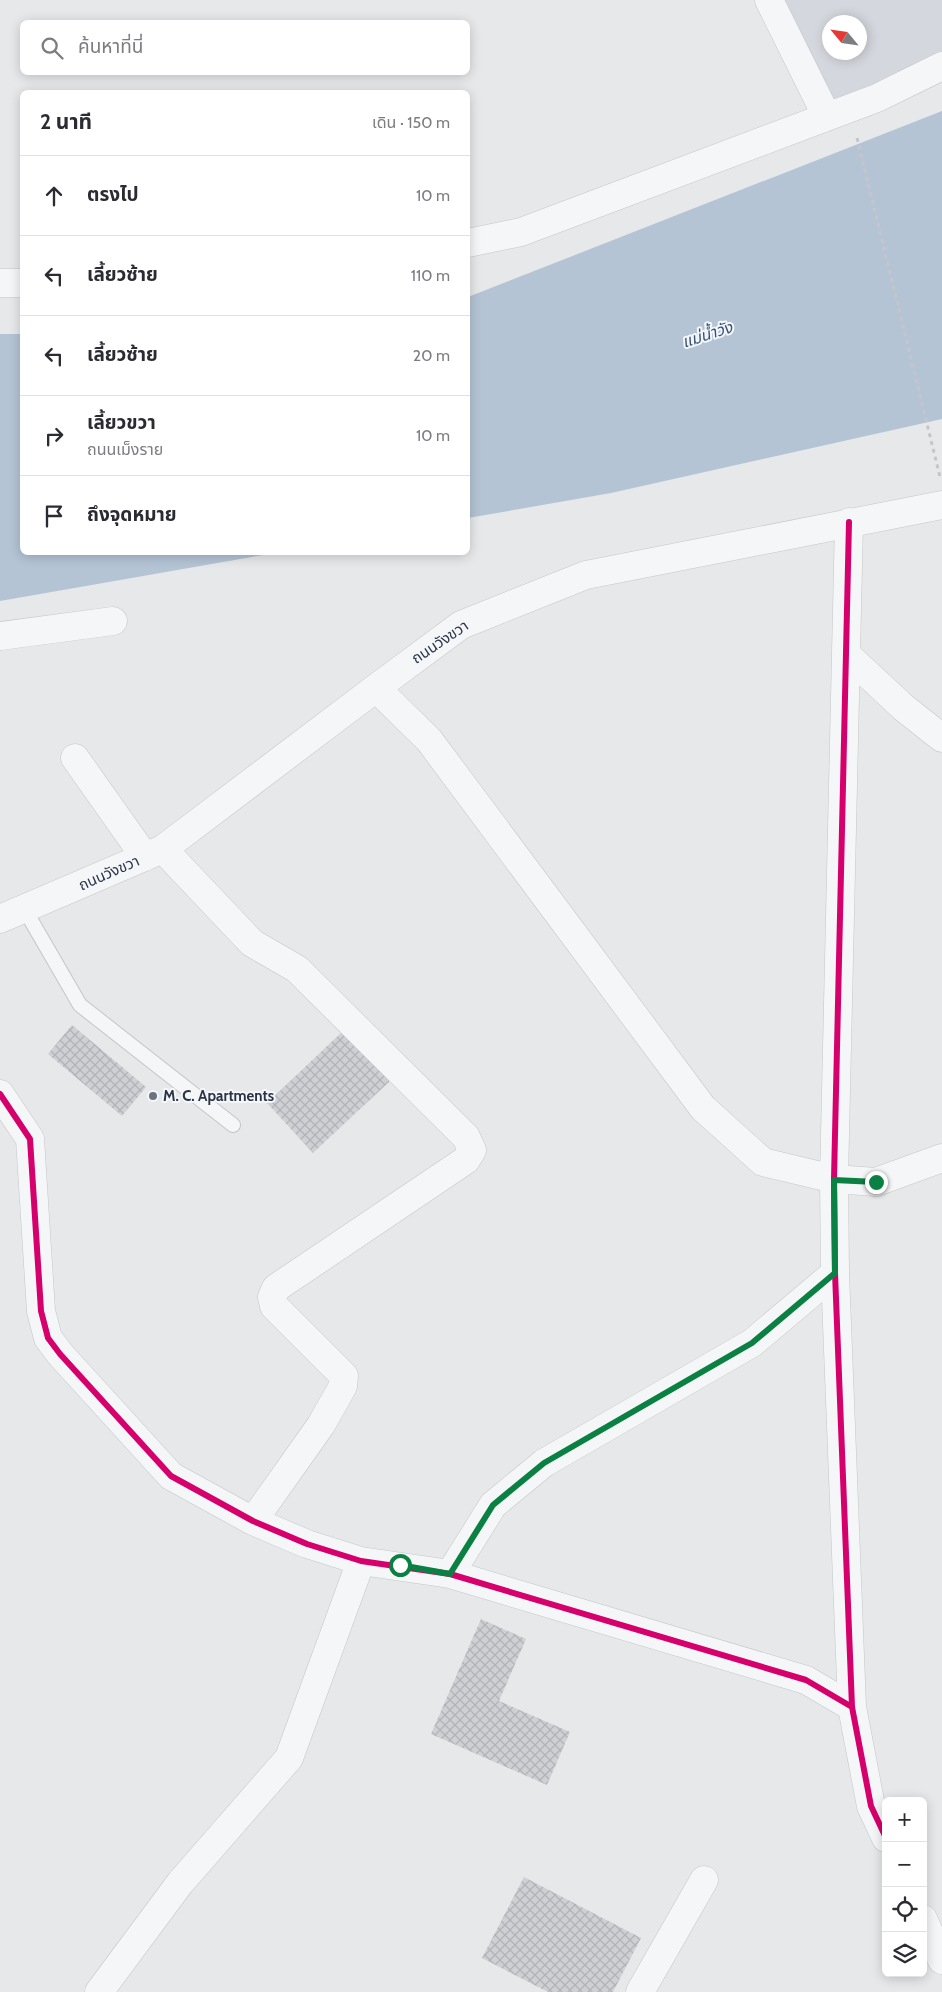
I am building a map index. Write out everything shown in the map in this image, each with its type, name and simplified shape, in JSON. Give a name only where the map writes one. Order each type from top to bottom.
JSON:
[{"type":"street","points":[[769,0],[838,113]]},
{"type":"street","points":[[470,243],[521,232],[877,98],[942,66]]},
{"type":"street","points":[[0,283],[20,283]]},
{"type":"street","name":"ถนนวังขวา","points":[[0,919],[25,910],[154,853],[461,625],[586,575],[942,505]]},
{"type":"street","points":[[850,522],[834,1180],[835,1273],[852,1707],[871,1806],[882,1829]]},
{"type":"street","points":[[0,636],[113,621]]},
{"type":"street","points":[[846,655],[904,708],[942,738]]},
{"type":"street","points":[[376,688],[429,740],[703,1108],[763,1162],[834,1180],[876,1182],[942,1158]]},
{"type":"street","points":[[74,758],[154,853],[252,943],[297,969],[466,1137],[472,1150],[466,1160],[276,1288],[272,1297],[274,1306],[344,1376],[343,1386],[321,1425],[252,1521]]},
{"type":"street","points":[[0,1094],[30,1139],[41,1311],[48,1338],[60,1354],[171,1476],[252,1521],[307,1544],[361,1561],[450,1574],[806,1680],[852,1707]]},
{"type":"street","points":[[450,1574],[493,1505],[544,1463],[752,1343],[835,1273]]},
{"type":"street","points":[[99,1992],[180,1883],[289,1758],[361,1561]]},
{"type":"street","points":[[640,1992],[704,1880]]},
{"type":"street","points":[[927,1928],[942,1960]]},
{"type":"lane","points":[[25,910],[80,1005],[233,1125]]},
{"type":"path","points":[[838,113],[942,484]]},
{"type":"shaded area","points":[[769,0],[942,0],[942,64],[827,117]]},
{"type":"water","name":"แม่น้ำวัง","points":[[942,111],[942,419],[611,493],[470,518],[470,296]]},
{"type":"water","points":[[0,334],[20,334],[20,555],[263,555],[0,601]]},
{"type":"building","points":[[72,1025],[146,1087],[122,1116],[48,1054]]},
{"type":"building","points":[[343,1031],[390,1081],[313,1153],[267,1103]]},
{"type":"building","points":[[481,1619],[526,1639],[499,1701],[570,1732],[547,1785],[431,1734]]},
{"type":"building","points":[[524,1877],[641,1938],[613,1992],[548,1992],[482,1958]]},
{"type":"cycle path","points":[[849,522],[834,1179],[835,1273],[852,1707],[871,1806],[882,1829]]},
{"type":"cycle path","points":[[0,1094],[30,1139],[41,1311],[48,1338],[60,1354],[171,1476],[253,1521],[307,1544],[361,1561],[450,1574],[806,1680],[852,1707]]},
{"type":"place","name":"M. C. Apartments","points":[[153,1096]]},
{"type":"route","points":[[400,1565],[450,1574],[493,1505],[544,1463],[752,1343],[835,1273],[834,1180],[876,1182]]}]
